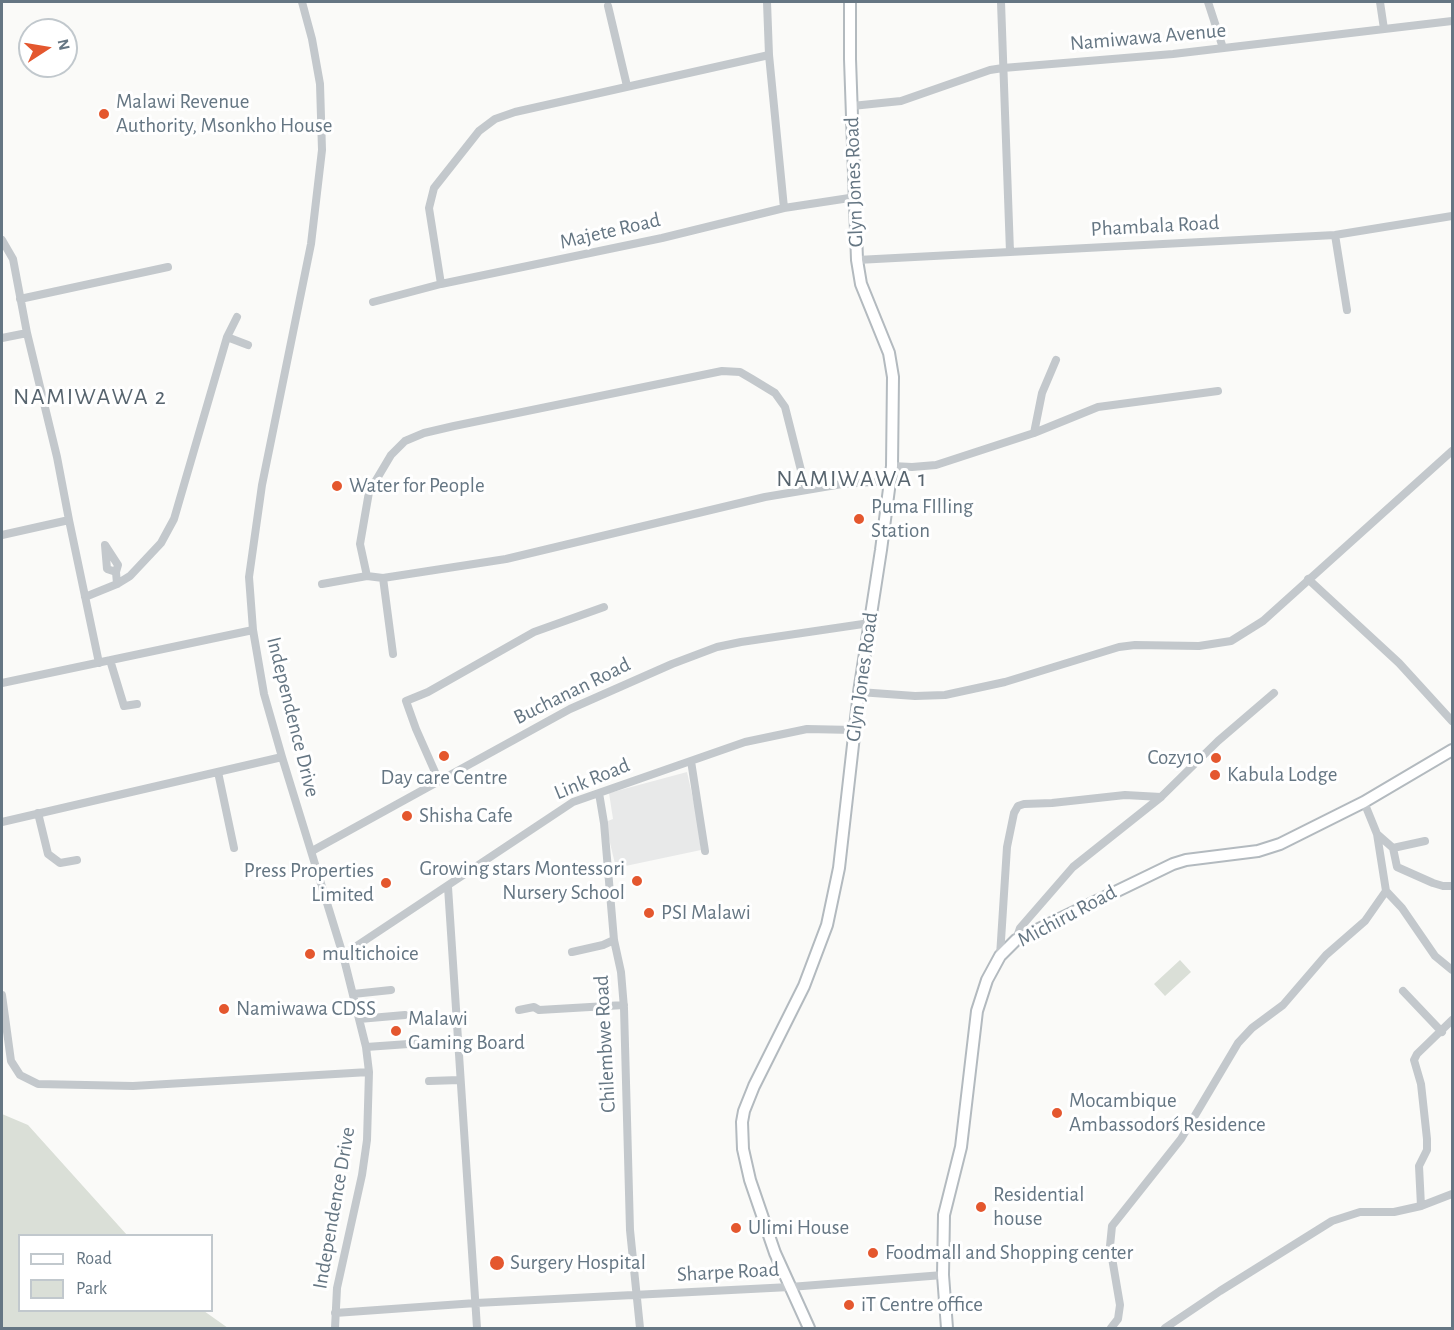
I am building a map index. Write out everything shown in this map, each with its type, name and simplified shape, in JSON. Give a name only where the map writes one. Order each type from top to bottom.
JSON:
[{"type":"street","name":"Independence Drive","points":[[302,2],[312,39],[320,84],[322,150],[311,244],[254,530],[249,577],[253,630],[264,694],[343,955],[366,1047],[369,1072],[367,1140],[362,1175],[341,1266],[335,1329]]},
{"type":"street","points":[[766,2],[784,208]]},
{"type":"street","name":"Glyn Jones Road","points":[[809,1329],[775,1253],[745,1164],[742,1122],[754,1086],[804,986],[827,926],[839,868],[859,692],[892,466],[893,377],[888,353],[861,284],[857,260],[850,2]]},
{"type":"street","points":[[1001,2],[1010,252]]},
{"type":"street","points":[[1208,2],[1223,48]]},
{"type":"street","points":[[1380,2],[1384,28]]},
{"type":"street","points":[[609,6],[627,86]]},
{"type":"street","name":"Namiwawa Avenue","points":[[852,106],[901,101],[990,70],[1003,68],[1223,48],[1452,21]]},
{"type":"street","points":[[441,284],[429,208],[434,188],[479,131],[495,119],[515,112],[769,55]]},
{"type":"street","name":"Majete Road","points":[[373,302],[441,284],[662,238],[784,208],[856,197]]},
{"type":"street","name":"Phambala Road","points":[[857,260],[1335,235],[1452,216]]},
{"type":"street","points":[[1335,235],[1347,310]]},
{"type":"street","points":[[2,240],[13,259],[27,333],[57,457],[99,663]]},
{"type":"street","points":[[20,299],[168,267]]},
{"type":"street","points":[[85,597],[130,576],[161,543],[174,519],[227,338],[237,317]]},
{"type":"street","points":[[2,338],[27,333]]},
{"type":"street","points":[[227,338],[248,345]]},
{"type":"street","points":[[1034,433],[1042,393],[1056,360]]},
{"type":"street","points":[[367,576],[360,544],[369,492],[391,455],[405,441],[423,433],[454,426],[722,371],[740,372],[775,393],[785,407],[806,490]]},
{"type":"street","points":[[892,466],[936,465],[1034,433],[1098,407],[1218,391]]},
{"type":"street","points":[[859,692],[915,696],[945,695],[1005,682],[1119,648],[1135,645],[1199,646],[1231,641],[1263,621],[1452,451]]},
{"type":"street","points":[[322,584],[367,576],[383,578],[506,559],[765,497],[842,484],[889,481]]},
{"type":"street","points":[[2,535],[69,520]]},
{"type":"street","points":[[116,572],[117,584]]},
{"type":"street","points":[[383,578],[393,654]]},
{"type":"street","points":[[1308,579],[1399,663],[1452,721]]},
{"type":"street","points":[[439,781],[406,701],[428,692],[534,632],[604,607]]},
{"type":"street","name":"Buchanan Road","points":[[312,851],[570,709],[717,647],[829,628],[870,625]]},
{"type":"street","points":[[2,682],[253,630]]},
{"type":"street","points":[[110,660],[124,706],[137,704]]},
{"type":"street","points":[[1016,940],[1020,928],[1073,867],[1161,797],[1218,741],[1274,693]]},
{"type":"street","name":"Link Road","points":[[343,955],[573,802],[745,742],[807,729],[854,730]]},
{"type":"street","name":"Michiru Road","points":[[947,1329],[943,1275],[944,1220],[961,1147],[977,1011],[987,980],[1000,956],[1016,940],[1173,864],[1186,860],[1267,849],[1364,802],[1452,750]]},
{"type":"street","points":[[2,822],[282,757]]},
{"type":"street","points":[[691,761],[705,851]]},
{"type":"street","points":[[218,772],[234,848]]},
{"type":"street","name":"Chilembwe Road","points":[[599,793],[604,823],[614,940],[621,972],[624,1005],[630,1230],[640,1329]]},
{"type":"street","points":[[1000,956],[1007,848],[1014,813],[1018,806],[1106,796],[1161,797]]},
{"type":"street","points":[[1364,802],[1377,834],[1386,891],[1402,908],[1435,956],[1452,970]]},
{"type":"street","points":[[38,813],[48,854],[60,863],[77,860]]},
{"type":"street","points":[[1377,834],[1393,848],[1400,869],[1433,883],[1452,886]]},
{"type":"street","points":[[1393,848],[1425,841]]},
{"type":"street","points":[[447,886],[477,1329]]},
{"type":"street","points":[[1111,1329],[1118,1319],[1120,1305],[1110,1245],[1112,1226],[1181,1139],[1238,1043],[1252,1028],[1283,1005],[1326,955],[1365,921],[1386,891]]},
{"type":"street","points":[[572,952],[614,940]]},
{"type":"street","points":[[353,994],[391,990]]},
{"type":"street","points":[[1403,991],[1442,1032]]},
{"type":"street","points":[[2,995],[11,1061],[20,1075],[38,1084],[133,1086],[369,1072]]},
{"type":"street","points":[[519,1010],[534,1007],[539,1010],[624,1005]]},
{"type":"street","points":[[359,1019],[405,1015]]},
{"type":"street","points":[[1421,1206],[1419,1166],[1427,1150],[1427,1139],[1421,1084],[1414,1060],[1417,1054],[1452,1020]]},
{"type":"street","points":[[366,1047],[423,1043]]},
{"type":"street","points":[[429,1081],[460,1080]]},
{"type":"street","points":[[1165,1329],[1220,1291],[1332,1221],[1360,1212],[1394,1212],[1421,1206],[1452,1194]]},
{"type":"street","name":"Sharpe Road","points":[[335,1313],[790,1287],[943,1275]]},
{"type":"shaded area","points":[[687,772],[701,850],[616,868],[605,822],[613,819],[609,793]]},
{"type":"green space","points":[[1180,960],[1191,972],[1165,996],[1154,984]]},
{"type":"green space","points":[[2,1114],[28,1125],[126,1234],[18,1234],[18,1312],[205,1312],[228,1328],[2,1328]]},
{"type":"place","name":"Malawi Revenue Authority, Msonkho House","points":[[104,114]]},
{"type":"place","name":"Water for People","points":[[337,486]]},
{"type":"place","name":"Puma FIlling Station","points":[[859,519]]},
{"type":"place","name":"Day care Centre","points":[[444,756]]},
{"type":"place","name":"Cozy10","points":[[1216,758]]},
{"type":"place","name":"Kabula Lodge","points":[[1215,775]]},
{"type":"place","name":"Shisha Cafe","points":[[407,816]]},
{"type":"place","name":"Growing stars Montessori Nursery School","points":[[637,881]]},
{"type":"place","name":"Press Properties Limited","points":[[386,883]]},
{"type":"place","name":"PSI Malawi","points":[[649,913]]},
{"type":"place","name":"multichoice","points":[[310,954]]},
{"type":"place","name":"Namiwawa CDSS","points":[[224,1009]]},
{"type":"place","name":"Malawi Gaming Board","points":[[396,1031]]},
{"type":"place","name":"Mocambique Ambassodorś Residence","points":[[1057,1113]]},
{"type":"place","name":"Residential house","points":[[981,1207]]},
{"type":"place","name":"Ulimi House","points":[[736,1228]]},
{"type":"place","name":"Foodmall and Shopping center","points":[[873,1253]]},
{"type":"place","name":"Surgery Hospital","points":[[497,1263]]},
{"type":"place","name":"iT Centre office","points":[[849,1305]]},
{"type":"district","name":"NAMIWAWA 2","points":[[90,397]]},
{"type":"district","name":"NAMIWAWA 1","points":[[852,479]]}]
